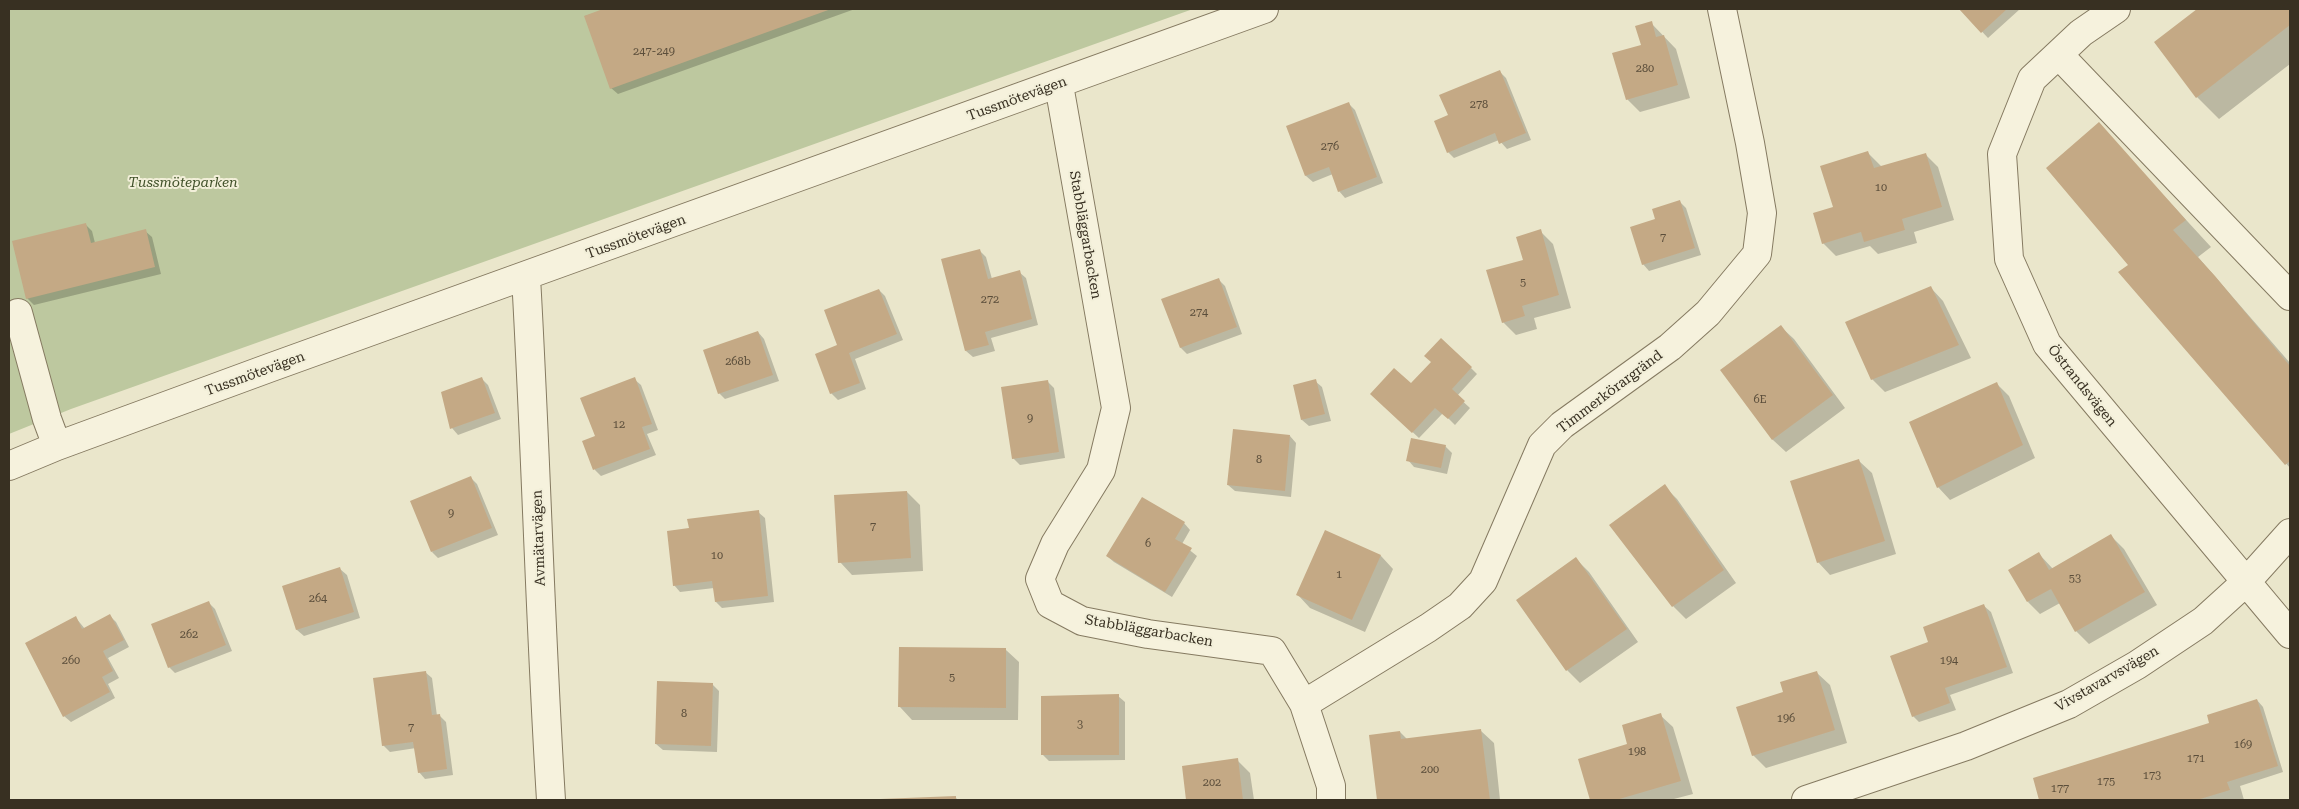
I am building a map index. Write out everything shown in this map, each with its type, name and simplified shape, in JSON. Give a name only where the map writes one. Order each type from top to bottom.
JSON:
[{"type":"street","name":"Tussmötevägen","points":[[9,466],[58,446],[1059,85],[1264,9]]},
{"type":"street","name":"Timmerkörargränd","points":[[1304,704],[1428,628],[1460,606],[1483,580],[1542,445],[1562,425],[1670,347],[1708,313],[1757,254],[1762,213],[1750,142],[1722,9]]},
{"type":"street","name":"Östrandsvägen","points":[[2116,9],[2081,33],[2032,79],[2002,154],[2009,259],[2047,344],[2290,634]]},
{"type":"street","points":[[2059,55],[2290,296]]},
{"type":"street","name":"Stabbläggarbacken","points":[[1059,85],[1116,408],[1101,470],[1055,544],[1040,579],[1050,604],[1082,621],[1148,634],[1272,651],[1304,704],[1331,786],[1331,800]]},
{"type":"street","name":"Avmätarvägen","points":[[526,276],[536,449],[545,714],[551,800]]},
{"type":"street","points":[[18,313],[47,419],[58,446]]},
{"type":"street","name":"Vivstavarvsvägen","points":[[1806,800],[1966,746],[2069,704],[2137,665],[2204,621],[2247,581],[2290,533]]},
{"type":"green space","name":"Tussmöteparken","points":[[9,9],[1193,9],[71,409],[9,434]]},
{"type":"building","points":[[603,9],[831,9],[610,89],[584,16]]},
{"type":"building","points":[[1959,9],[2007,9],[1981,33]]},
{"type":"building","points":[[2197,9],[2290,9],[2290,25],[2196,98],[2154,42]]},
{"type":"building","points":[[1652,21],[1656,37],[1664,35],[1678,85],[1626,100],[1612,53],[1641,45],[1635,26]]},
{"type":"building","points":[[1500,70],[1526,133],[1499,144],[1495,133],[1447,153],[1434,121],[1448,115],[1439,95]]},
{"type":"building","points":[[1349,102],[1377,177],[1338,192],[1329,167],[1305,176],[1286,126]]},
{"type":"building","points":[[2099,122],[2186,220],[2173,230],[2215,276],[2290,366],[2290,461],[2285,465],[2118,272],[2128,265],[2046,168]]},
{"type":"building","points":[[1868,151],[1874,168],[1926,153],[1942,207],[1902,219],[1905,230],[1864,242],[1861,232],[1822,244],[1813,213],[1833,207],[1820,166]]},
{"type":"building","points":[[1680,200],[1695,248],[1642,265],[1630,227],[1655,219],[1652,209]]},
{"type":"building","points":[[86,223],[91,243],[146,229],[155,267],[26,299],[12,241]]},
{"type":"building","points":[[1541,229],[1559,295],[1522,306],[1525,316],[1502,323],[1486,270],[1523,260],[1516,237]]},
{"type":"building","points":[[980,249],[988,279],[1020,270],[1032,319],[985,332],[989,345],[965,351],[941,259]]},
{"type":"building","points":[[1219,278],[1237,327],[1180,348],[1161,299]]},
{"type":"building","points":[[1931,286],[1959,345],[1871,380],[1845,322]]},
{"type":"building","points":[[879,289],[897,334],[849,353],[860,383],[830,394],[815,354],[837,345],[824,310]]},
{"type":"building","points":[[1781,325],[1833,395],[1772,440],[1720,370]]},
{"type":"building","points":[[758,331],[773,375],[718,394],[703,350]]},
{"type":"building","points":[[1441,338],[1472,367],[1452,389],[1465,401],[1448,419],[1435,408],[1412,433],[1370,394],[1394,368],[1411,383],[1431,362],[1424,356]]},
{"type":"building","points":[[482,377],[495,413],[450,429],[441,392]]},
{"type":"building","points":[[635,377],[652,424],[642,427],[650,449],[593,470],[582,441],[595,436],[580,398]]},
{"type":"building","points":[[1316,379],[1325,414],[1301,420],[1293,385]]},
{"type":"building","points":[[1048,380],[1059,452],[1012,459],[1001,387]]},
{"type":"building","points":[[1997,382],[2023,445],[1937,488],[1909,422]]},
{"type":"building","points":[[1233,429],[1290,435],[1285,491],[1227,485]]},
{"type":"building","points":[[1411,438],[1446,445],[1441,468],[1406,461]]},
{"type":"building","points":[[1859,459],[1885,541],[1817,563],[1790,481]]},
{"type":"building","points":[[471,476],[492,528],[431,552],[410,501]]},
{"type":"building","points":[[1665,484],[1724,570],[1672,607],[1609,525]]},
{"type":"building","points":[[907,491],[911,558],[838,563],[834,495]]},
{"type":"building","points":[[1142,497],[1185,522],[1175,539],[1192,548],[1165,592],[1106,556]]},
{"type":"building","points":[[759,510],[768,596],[715,602],[712,581],[673,586],[667,531],[689,528],[687,519]]},
{"type":"building","points":[[1325,530],[1381,555],[1352,620],[1296,595]]},
{"type":"building","points":[[2111,534],[2145,592],[2075,632],[2051,589],[2027,602],[2008,570],[2039,552],[2049,570]]},
{"type":"building","points":[[1576,557],[1627,629],[1566,671],[1516,600]]},
{"type":"building","points":[[340,567],[354,612],[296,630],[282,586]]},
{"type":"building","points":[[209,601],[226,645],[168,668],[151,624]]},
{"type":"building","points":[[1984,604],[2007,667],[1945,688],[1950,703],[1912,717],[1890,656],[1928,642],[1923,627]]},
{"type":"building","points":[[110,614],[124,640],[103,651],[113,671],[102,677],[110,692],[63,717],[25,643],[76,616],[82,629]]},
{"type":"building","points":[[899,647],[1006,648],[1006,708],[898,707]]},
{"type":"building","points":[[426,671],[432,715],[440,714],[447,769],[418,773],[413,742],[382,746],[373,678]]},
{"type":"building","points":[[1817,671],[1835,730],[1752,756],[1736,707],[1783,692],[1780,682]]},
{"type":"building","points":[[657,681],[713,683],[711,746],[655,744]]},
{"type":"building","points":[[1119,694],[1119,755],[1041,755],[1041,696]]},
{"type":"building","points":[[2257,699],[2278,766],[2227,782],[2230,790],[2197,800],[2039,800],[2033,778],[2209,723],[2207,715]]},
{"type":"building","points":[[1661,713],[1681,781],[1616,800],[1590,800],[1578,759],[1627,744],[1622,725]]},
{"type":"building","points":[[1481,729],[1490,800],[1377,800],[1369,735],[1400,731],[1401,739]]},
{"type":"building","points":[[1238,758],[1243,800],[1186,800],[1182,766]]},
{"type":"building","points":[[956,796],[956,800],[880,800],[880,799]]}]
